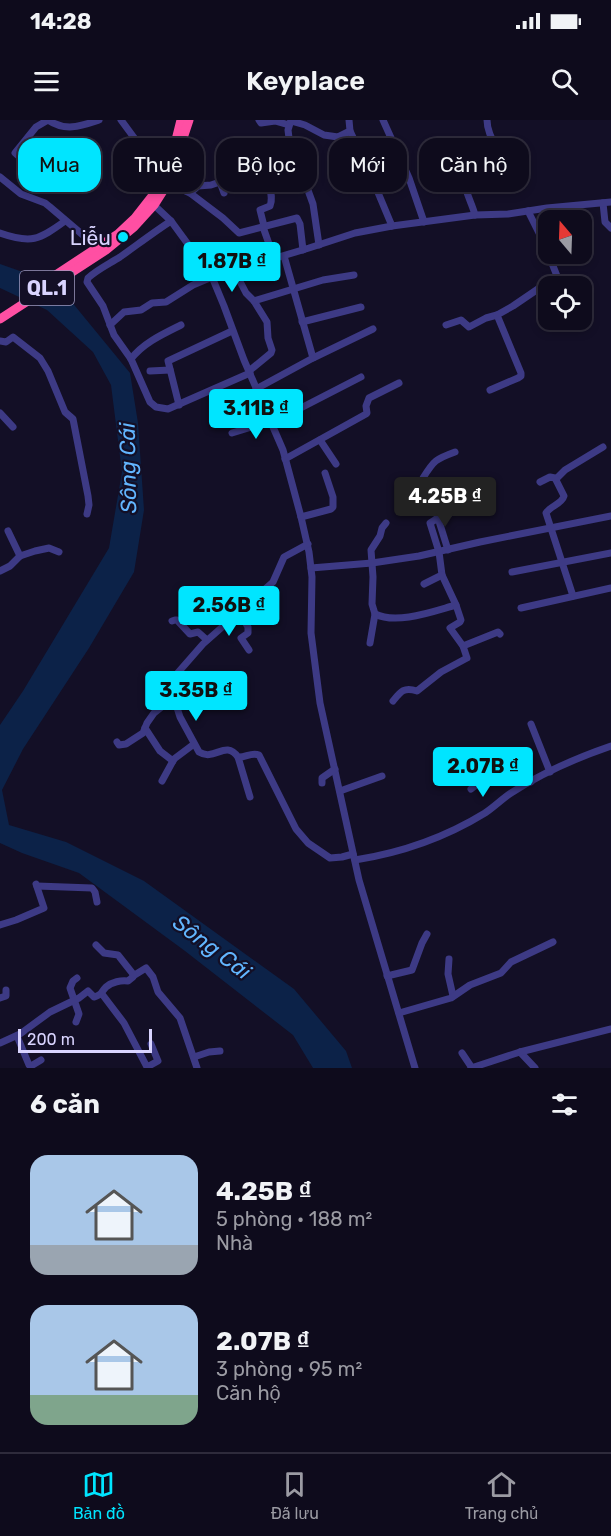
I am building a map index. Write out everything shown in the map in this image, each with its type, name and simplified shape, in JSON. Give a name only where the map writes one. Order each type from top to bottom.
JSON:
[{"type":"highway","name":"QL.1","points":[[176,138],[181,120]]},
{"type":"highway","name":"QL.1","points":[[182,138],[189,120]]},
{"type":"highway","name":"QL.1","points":[[0,319],[96,252],[135,218],[156,192]]},
{"type":"highway","name":"QL.1","points":[[0,312],[127,234],[154,205],[160,192]]},
{"type":"street","points":[[27,138],[36,127],[48,120],[56,126],[80,127],[98,120]]},
{"type":"street","points":[[121,120],[134,138]]},
{"type":"street","points":[[259,120],[261,123],[275,121],[305,125],[324,135],[336,136],[350,131]]},
{"type":"street","points":[[349,120],[350,131],[392,226]]},
{"type":"street","points":[[383,120],[409,178],[424,222]]},
{"type":"street","points":[[475,215],[464,180],[504,162],[489,134],[487,120]]},
{"type":"street","points":[[291,122],[288,130],[289,138],[313,204],[319,245]]},
{"type":"street","points":[[0,177],[21,194],[45,203],[96,252],[114,260]]},
{"type":"street","points":[[224,193],[220,182],[198,186],[190,193],[237,232],[297,218],[300,221],[303,250]]},
{"type":"street","points":[[272,192],[270,206],[260,210],[274,258]]},
{"type":"street","points":[[110,325],[124,312],[141,310],[152,303],[166,302],[193,285],[212,277],[355,233],[475,215],[508,214],[611,202]]},
{"type":"street","points":[[603,203],[605,222],[611,228]]},
{"type":"street","points":[[154,205],[171,221],[212,277],[285,459],[308,544],[311,568],[310,633],[320,703],[359,880],[415,1068]]},
{"type":"street","points":[[446,325],[462,320],[469,327],[497,315],[556,276],[544,243],[528,211]]},
{"type":"street","points":[[0,233],[20,239],[34,239],[64,221]]},
{"type":"street","points":[[171,221],[98,269],[87,280],[103,306],[114,335],[131,359],[156,407],[168,409],[179,405],[250,372],[271,353],[267,322],[246,293],[234,270]]},
{"type":"street","points":[[127,234],[135,245]]},
{"type":"street","points":[[284,256],[314,358]]},
{"type":"street","points":[[254,301],[323,280],[354,275]]},
{"type":"street","points":[[302,322],[361,307]]},
{"type":"street","points":[[490,390],[521,376],[497,315]]},
{"type":"street","points":[[131,359],[153,340],[181,325]]},
{"type":"street","points":[[256,389],[372,329]]},
{"type":"street","points":[[179,405],[168,361],[232,331]]},
{"type":"street","points":[[0,341],[6,342],[13,337],[38,356],[48,371],[65,412],[73,419],[88,496],[87,514]]},
{"type":"street","points":[[150,371],[170,370]]},
{"type":"street","points":[[232,434],[285,420],[293,412],[360,377]]},
{"type":"street","points":[[285,459],[366,414],[369,398],[399,383]]},
{"type":"street","points":[[0,413],[13,427]]},
{"type":"street","points":[[320,440],[336,464]]},
{"type":"street","points":[[556,479],[564,470],[603,447]]},
{"type":"street","points":[[448,550],[423,478],[433,462],[455,452]]},
{"type":"street","points":[[301,517],[333,507],[333,497],[325,473]]},
{"type":"street","points":[[540,482],[552,477],[556,479]]},
{"type":"street","points":[[556,479],[564,499],[546,511],[573,596]]},
{"type":"street","points":[[453,508],[463,505],[466,489]]},
{"type":"street","points":[[393,700],[402,691],[409,689],[417,691],[441,672],[465,660],[463,646],[450,628],[461,621],[442,575],[439,552],[430,523],[453,512],[449,496]]},
{"type":"street","points":[[311,568],[372,563],[439,552],[611,516]]},
{"type":"street","points":[[370,643],[375,614],[372,604],[371,548],[378,540],[382,528],[387,524]]},
{"type":"street","points":[[8,531],[20,556]]},
{"type":"street","points":[[250,797],[238,757],[232,750],[227,749],[212,755],[202,755],[194,744],[180,717],[170,684],[207,640],[273,582],[285,556],[308,544]]},
{"type":"street","points":[[0,571],[10,566],[20,556],[45,548],[60,552]]},
{"type":"street","points":[[512,572],[611,553]]},
{"type":"street","points":[[424,584],[442,575]]},
{"type":"street","points":[[521,608],[611,588]]},
{"type":"street","points":[[375,614],[383,617],[399,617],[423,614],[456,605]]},
{"type":"street","points":[[239,612],[248,630],[247,634],[241,638],[249,650]]},
{"type":"street","points":[[172,621],[177,620],[190,634],[198,632],[207,640]]},
{"type":"street","points":[[463,646],[498,632],[500,634]]},
{"type":"street","points":[[117,742],[119,745],[124,745],[143,733],[154,713],[173,698]]},
{"type":"street","points":[[531,724],[550,772]]},
{"type":"street","points":[[146,728],[161,752],[172,761]]},
{"type":"street","points":[[162,781],[176,756],[194,744]]},
{"type":"street","points":[[238,757],[252,753],[259,755],[296,830],[308,843],[330,858],[387,854],[424,842],[485,812],[550,772],[611,746]]},
{"type":"street","points":[[471,789],[485,778],[486,767],[514,755],[517,756],[531,782]]},
{"type":"street","points":[[322,783],[322,778],[335,770]]},
{"type":"street","points":[[340,791],[382,776]]},
{"type":"street","points":[[0,925],[44,908],[37,885],[92,888],[97,902]]},
{"type":"street","points":[[387,976],[412,970],[427,934]]},
{"type":"street","points":[[399,1013],[453,996],[470,985],[501,973],[511,962],[553,942]]},
{"type":"street","points":[[96,945],[104,952],[118,955],[134,976]]},
{"type":"street","points":[[449,959],[448,974],[453,996]]},
{"type":"street","points":[[0,1043],[17,1036],[57,1008],[89,991],[95,997],[102,994],[107,986],[119,981],[128,981],[148,968],[158,992],[180,1018],[196,1067]]},
{"type":"street","points":[[76,1022],[79,1014],[70,988],[77,978]]},
{"type":"street","points":[[0,998],[6,996],[6,990]]},
{"type":"street","points":[[102,994],[124,1023],[147,1067],[158,1061],[150,1044]]},
{"type":"street","points":[[462,1053],[474,1067],[520,1052],[611,1029]]},
{"type":"street","points":[[17,1036],[29,1065],[41,1060]]},
{"type":"street","points":[[194,1057],[220,1051]]},
{"type":"street","points":[[520,1052],[535,1068]]},
{"type":"water","name":"Sông Cái","points":[[0,264],[57,284],[130,373],[138,423],[144,510],[134,572],[89,648],[23,749],[2,790],[9,825],[66,842],[144,881],[294,989],[346,1051],[352,1068],[313,1068],[293,1035],[79,873],[0,843],[0,725],[109,548],[122,472],[111,385],[93,352],[47,310],[0,288]]},
{"type":"place","name":"Liễu","points":[[123,237]]}]
